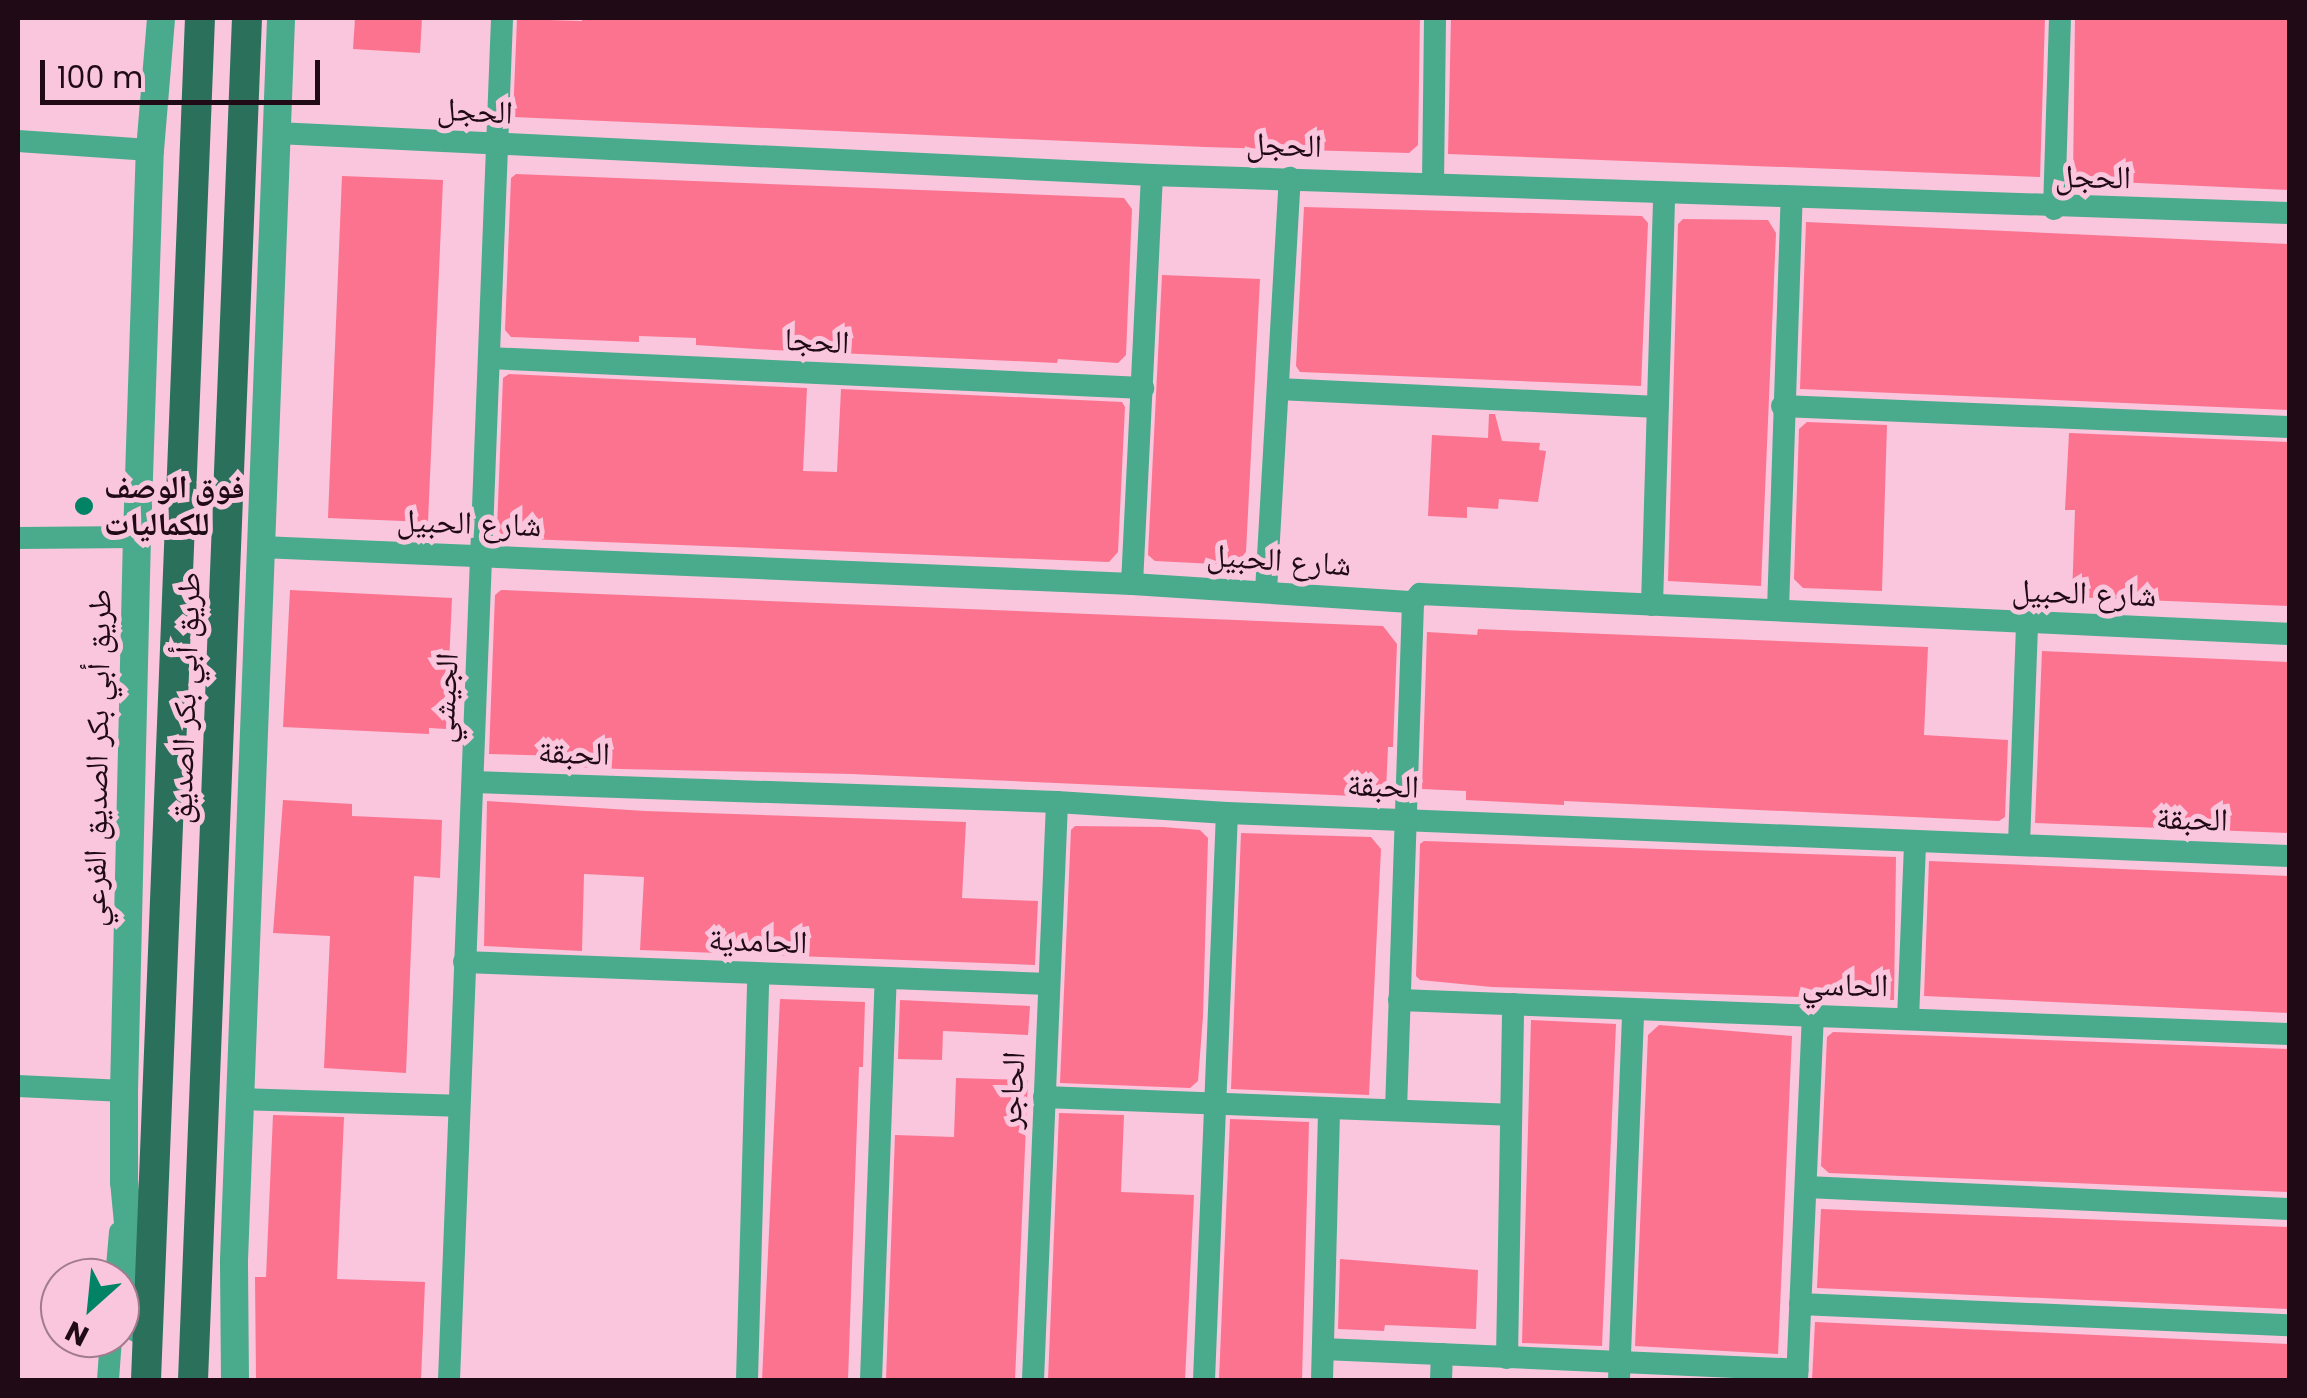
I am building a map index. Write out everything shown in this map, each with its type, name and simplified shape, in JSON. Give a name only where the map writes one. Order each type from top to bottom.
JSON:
[{"type":"main road","name":"طريق أبي بكر الصديق","points":[[145,1380],[200,18]]},
{"type":"main road","name":"طريق أبي بكر الصديق","points":[[193,1380],[247,18]]},
{"type":"street","name":"طريق أبي بكر الصديق الفرعي","points":[[145,1380],[124,1182],[124,1091],[150,150],[161,18]]},
{"type":"street","points":[[235,1380],[239,1099],[281,18]]},
{"type":"street","name":"الجيشي","points":[[449,1380],[456,1106],[484,556],[502,18]]},
{"type":"street","points":[[1432,182],[1435,18]]},
{"type":"street","points":[[2054,209],[2060,18]]},
{"type":"street","name":"الحجل","points":[[277,133],[1152,175],[1432,182],[2054,209],[2290,213]]},
{"type":"street","points":[[18,141],[150,150]]},
{"type":"street","points":[[1132,584],[1152,175]]},
{"type":"street","points":[[1266,591],[1290,178]]},
{"type":"street","points":[[1652,605],[1664,193]]},
{"type":"street","points":[[1778,610],[1792,197]]},
{"type":"street","name":"الحجا","points":[[489,358],[1142,388]]},
{"type":"street","points":[[1278,389],[1658,407]]},
{"type":"street","points":[[1782,406],[2290,428]]},
{"type":"street","points":[[18,538],[137,537]]},
{"type":"street","name":"شارع الحبيل","points":[[261,547],[1132,584],[1413,602],[1420,594],[2290,634]]},
{"type":"street","points":[[1396,1110],[1413,602]]},
{"type":"street","points":[[2018,844],[2026,623]]},
{"type":"street","name":"الحبقة","points":[[474,782],[1057,802],[1227,813],[2290,856]]},
{"type":"street","name":"الحاجر","points":[[1033,1380],[1057,802]]},
{"type":"street","points":[[1204,1380],[1227,813]]},
{"type":"street","points":[[1908,1019],[1915,842]]},
{"type":"street","name":"الحامدية","points":[[464,962],[1049,984]]},
{"type":"street","points":[[747,1380],[758,974]]},
{"type":"street","points":[[871,1380],[886,979]]},
{"type":"street","name":"الحاسي","points":[[1399,1000],[2290,1034]]},
{"type":"street","points":[[1507,1358],[1513,1004]]},
{"type":"street","points":[[1619,1371],[1632,1011]]},
{"type":"street","points":[[1323,1349],[1507,1358],[1619,1371],[1797,1375],[1813,1018]]},
{"type":"street","points":[[18,1086],[124,1091]]},
{"type":"street","points":[[1044,1097],[1510,1115]]},
{"type":"street","points":[[239,1099],[456,1106]]},
{"type":"street","points":[[1322,1380],[1330,1109]]},
{"type":"street","points":[[118,1258],[124,1182]]},
{"type":"street","points":[[1806,1187],[2290,1209]]},
{"type":"street","points":[[217,1380],[234,1280]]},
{"type":"street","points":[[1800,1304],[2290,1325]]},
{"type":"street","points":[[1441,1380],[1442,1354]]},
{"type":"building","points":[[355,18],[422,18],[420,53],[353,49]]},
{"type":"building","points":[[1420,18],[1418,145],[1409,153],[1205,147],[513,117],[517,19]]},
{"type":"building","points":[[1451,18],[2045,18],[2040,177],[1448,154]]},
{"type":"building","points":[[2075,18],[2290,19],[2290,190],[2073,180]]},
{"type":"building","points":[[516,174],[1124,198],[1132,209],[1126,355],[1118,363],[1058,359],[1057,363],[696,345],[696,338],[639,336],[639,342],[511,337],[505,330],[511,178]]},
{"type":"building","points":[[342,176],[443,180],[428,522],[328,518]]},
{"type":"building","points":[[1304,207],[1642,216],[1648,223],[1641,386],[1300,372],[1296,366]]},
{"type":"building","points":[[1683,219],[1768,220],[1776,233],[1761,586],[1668,581],[1678,224]]},
{"type":"building","points":[[1806,222],[2290,244],[2290,410],[1800,389]]},
{"type":"building","points":[[1162,275],[1260,279],[1246,552],[1235,565],[1155,561],[1148,555]]},
{"type":"building","points":[[509,374],[807,388],[803,471],[837,472],[841,389],[1122,402],[1125,407],[1118,552],[1109,562],[504,538],[497,528],[503,378]]},
{"type":"building","points":[[1489,414],[1495,414],[1502,441],[1540,443],[1539,450],[1546,451],[1538,502],[1499,499],[1498,509],[1467,507],[1467,518],[1428,516],[1432,435],[1488,438]]},
{"type":"building","points":[[1807,422],[1887,425],[1882,591],[1803,588],[1794,579],[1799,429]]},
{"type":"building","points":[[2069,433],[2290,442],[2290,606],[2072,597],[2075,510],[2065,510]]},
{"type":"building","points":[[290,590],[452,598],[446,729],[429,728],[429,734],[283,727]]},
{"type":"building","points":[[501,590],[1383,626],[1397,644],[1393,747],[1388,747],[1386,791],[1377,797],[851,774],[621,769],[557,766],[558,756],[489,754],[495,595]]},
{"type":"building","points":[[1478,629],[1928,647],[1924,735],[2008,740],[2005,817],[1999,821],[1564,801],[1564,805],[1466,800],[1466,791],[1422,789],[1427,632],[1477,635]]},
{"type":"building","points":[[2042,651],[2290,662],[2290,833],[2035,823]]},
{"type":"building","points":[[283,800],[352,804],[352,816],[442,820],[440,878],[414,876],[406,1073],[324,1068],[330,936],[273,933]]},
{"type":"building","points":[[487,801],[645,811],[966,822],[962,898],[1038,901],[1035,965],[640,950],[644,877],[584,874],[582,951],[484,946]]},
{"type":"building","points":[[1075,826],[1200,830],[1208,838],[1203,1016],[1198,1081],[1190,1088],[1060,1083],[1071,830]]},
{"type":"building","points":[[1241,833],[1371,837],[1381,849],[1369,1095],[1231,1089]]},
{"type":"building","points":[[1424,841],[1896,857],[1894,1000],[1492,987],[1420,980],[1416,976],[1420,844]]},
{"type":"building","points":[[1929,861],[2290,876],[2290,1013],[1924,996]]},
{"type":"building","points":[[780,999],[865,1002],[863,1067],[859,1067],[848,1380],[762,1380]]},
{"type":"building","points":[[900,1000],[1030,1006],[1028,1035],[943,1031],[942,1060],[898,1059]]},
{"type":"building","points":[[1531,1020],[1616,1024],[1602,1346],[1522,1343]]},
{"type":"building","points":[[1659,1025],[1792,1036],[1778,1354],[1635,1346],[1648,1035]]},
{"type":"building","points":[[1833,1032],[2290,1049],[2290,1192],[1829,1173],[1821,1166],[1827,1037]]},
{"type":"building","points":[[956,1078],[1028,1080],[1015,1380],[886,1380],[895,1135],[954,1137]]},
{"type":"building","points":[[1059,1113],[1124,1115],[1121,1192],[1194,1195],[1185,1380],[1048,1380]]},
{"type":"building","points":[[273,1115],[344,1117],[337,1279],[425,1282],[421,1380],[256,1380],[255,1277],[266,1277]]},
{"type":"building","points":[[1230,1119],[1309,1122],[1302,1380],[1219,1380]]},
{"type":"building","points":[[1821,1209],[2290,1227],[2290,1309],[1817,1288]]},
{"type":"building","points":[[1340,1259],[1478,1270],[1476,1329],[1385,1325],[1384,1331],[1338,1329]]},
{"type":"building","points":[[1815,1322],[2290,1344],[2290,1380],[1812,1380]]},
{"type":"place","name":"فوق الوصف للكماليات","points":[[84,506]]}]
